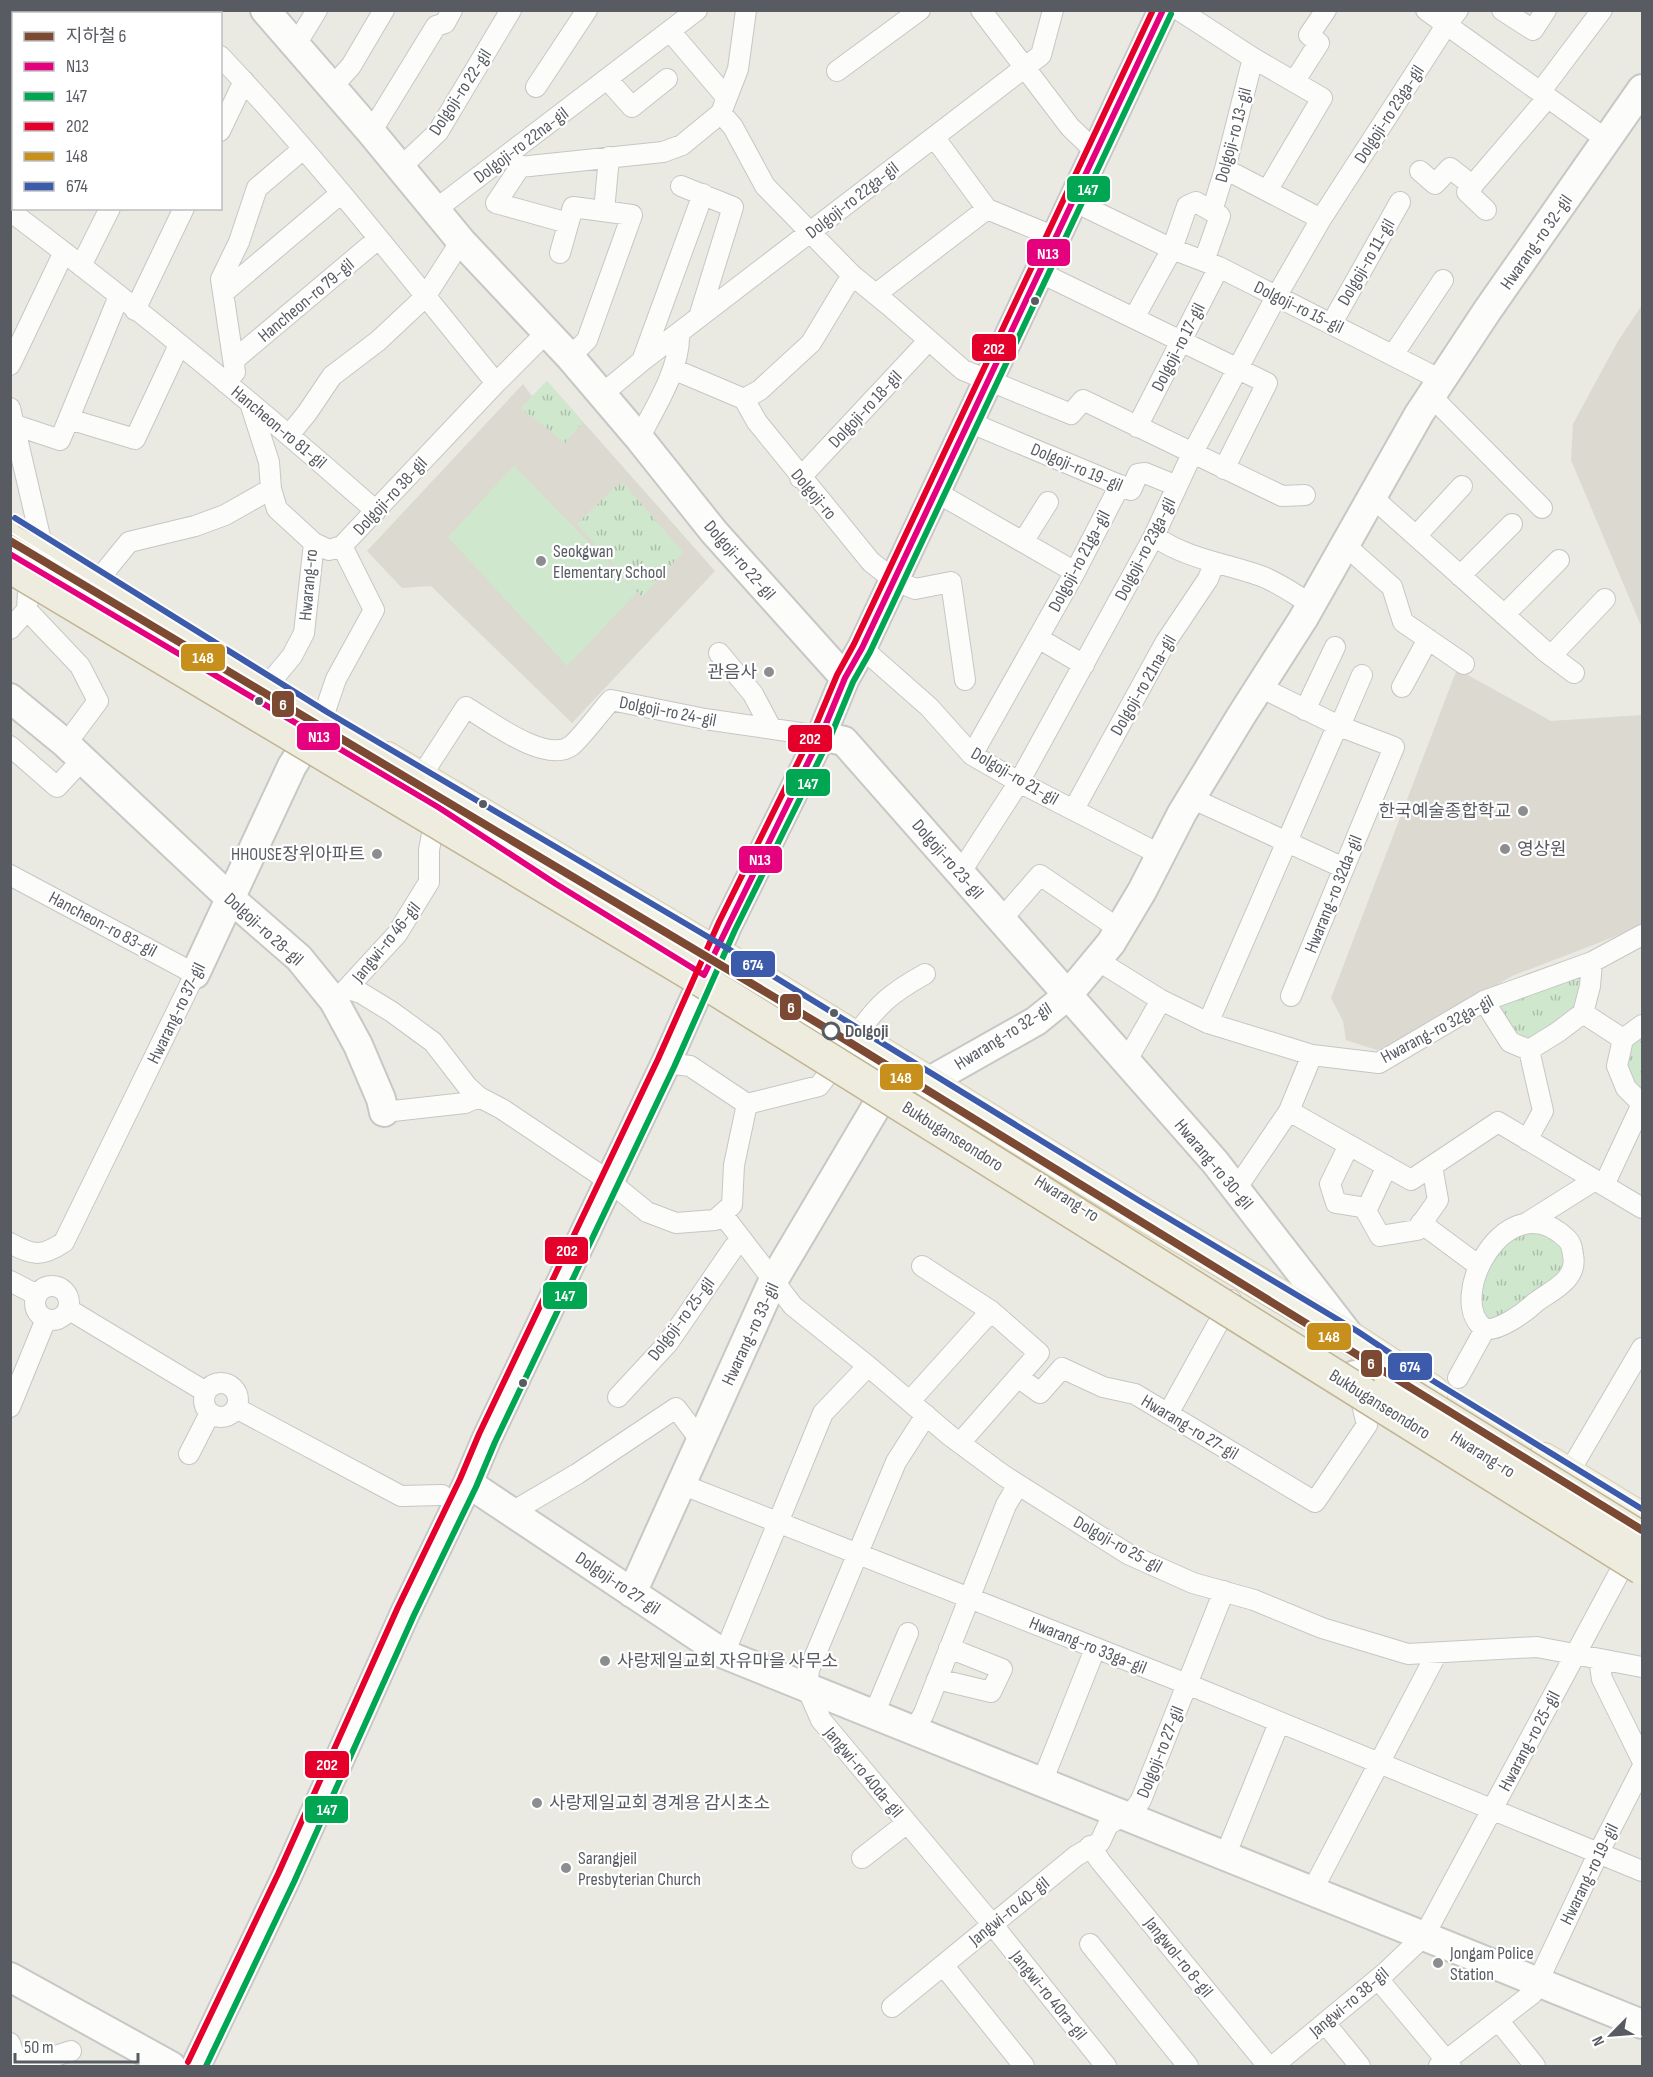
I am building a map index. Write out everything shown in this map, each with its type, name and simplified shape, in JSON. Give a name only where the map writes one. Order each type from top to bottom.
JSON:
[{"type":"highway","name":"Bukbuganseondoro","points":[[21,554],[692,975],[1641,1545]]},
{"type":"main road","name":"Hwarang-ro","points":[[10,526],[21,554],[318,726],[420,778],[710,963],[848,1047],[928,1082],[1143,1214],[1360,1356],[1405,1390],[1641,1545]]},
{"type":"main road","name":"Hwarang-ro","points":[[21,554],[98,580],[267,686],[318,726],[556,884],[710,963]]},
{"type":"main road","name":"Hwarang-ro","points":[[848,1047],[888,1087],[1232,1299],[1360,1356]]},
{"type":"main road","name":"Hwarang-ro","points":[[1405,1390],[1568,1474],[1641,1545]]},
{"type":"street","name":"Dolgoji-ro 22-gil","points":[[265,10],[371,132],[461,241],[570,357],[639,438],[714,532],[845,678]]},
{"type":"street","points":[[296,46],[317,10]]},
{"type":"street","points":[[332,87],[351,66],[384,10]]},
{"type":"street","points":[[371,132],[436,26],[445,23],[452,10]]},
{"type":"street","name":"Dolgoji-ro 22-gil","points":[[400,168],[438,132],[511,10]]},
{"type":"street","points":[[536,87],[587,10]]},
{"type":"street","points":[[568,223],[496,203],[514,160],[609,157],[663,152],[682,145],[724,105],[738,69],[746,10]]},
{"type":"street","points":[[837,72],[920,10]]},
{"type":"street","points":[[981,10],[1070,127],[1096,152]]},
{"type":"street","name":"Dolgoji-ro 22ga-gil","points":[[601,395],[642,361],[1041,55],[1053,10]]},
{"type":"street","points":[[196,2067],[286,1878],[406,1611],[468,1483],[486,1438],[666,1063],[710,963],[820,735],[845,678],[862,648],[1163,10]]},
{"type":"street","name":"Dolgoji-ro 13-gil","points":[[1179,10],[1253,58],[1322,98],[1267,191]]},
{"type":"street","points":[[1294,82],[1319,43],[1309,35],[1326,10]]},
{"type":"street","points":[[1426,10],[1452,17],[1544,94],[1606,140]]},
{"type":"street","points":[[1502,10],[1533,30],[1546,10]]},
{"type":"street","points":[[1486,210],[1467,192],[1543,103],[1544,87],[1602,10]]},
{"type":"street","name":"Dolgoji-ro 23ga-gil","points":[[960,873],[1019,782],[1084,665],[1154,536],[1192,454],[1276,297],[1321,219],[1452,17]]},
{"type":"street","points":[[683,18],[733,127],[765,186],[852,275],[963,369],[1071,414],[1083,400],[1282,496],[1305,495]]},
{"type":"street","name":"Dolgoji-ro 22na-gil","points":[[435,210],[514,160],[607,79],[683,18]]},
{"type":"street","points":[[222,58],[303,149],[496,383]]},
{"type":"street","name":"Dolgoji-ro 13-gil","points":[[1212,211],[1226,169],[1253,58]]},
{"type":"street","points":[[607,79],[632,107],[667,79]]},
{"type":"street","points":[[222,127],[244,81]]},
{"type":"street","name":"Hwarang-ro 32-gil","points":[[928,1082],[1036,1021],[1067,996],[1097,960],[1119,929],[1191,798],[1311,604],[1436,388],[1642,89]]},
{"type":"street","points":[[934,137],[987,209],[1055,237]]},
{"type":"street","name":"Hancheon-ro 79-gil","points":[[226,383],[236,372],[221,279],[239,242],[256,188],[303,149]]},
{"type":"street","points":[[604,211],[609,157]]},
{"type":"street","points":[[1420,171],[1435,184],[1450,168],[1473,186]]},
{"type":"street","points":[[1226,169],[1321,219]]},
{"type":"street","points":[[681,186],[733,207],[699,317]]},
{"type":"street","points":[[223,293],[340,194]]},
{"type":"street","points":[[642,361],[703,194]]},
{"type":"street","name":"Dolgoji-ro 15-gil","points":[[1073,201],[1172,249],[1212,264],[1332,323],[1394,355],[1436,388]]},
{"type":"street","points":[[1134,318],[1172,249],[1187,206],[1196,202],[1220,216],[1212,264]]},
{"type":"street","name":"Dolgoji-ro 11-gil","points":[[1332,323],[1400,202]]},
{"type":"street","points":[[560,253],[573,207],[633,215],[587,340],[570,357]]},
{"type":"street","points":[[876,294],[987,209]]},
{"type":"street","points":[[81,266],[109,210]]},
{"type":"street","points":[[135,310],[183,210]]},
{"type":"street","name":"Hancheon-ro 81-gil","points":[[10,212],[64,252],[226,383],[376,511]]},
{"type":"street","name":"Hancheon-ro 79-gil","points":[[234,360],[378,239]]},
{"type":"street","points":[[289,435],[308,414],[332,376],[378,341],[425,297],[461,241]]},
{"type":"street","points":[[10,365],[64,252]]},
{"type":"street","name":"Dolgoji-ro 17-gil","points":[[1137,427],[1182,341],[1212,264]]},
{"type":"street","points":[[1039,272],[1267,383],[1224,469]]},
{"type":"street","points":[[673,369],[744,399],[760,390],[811,343],[852,275]]},
{"type":"street","points":[[1394,355],[1443,280]]},
{"type":"street","points":[[13,416],[60,440],[119,296]]},
{"type":"street","name":"Dolgoji-ro 38-gil","points":[[318,726],[336,679],[374,610],[342,546],[546,333]]},
{"type":"street","points":[[639,438],[673,369],[680,346],[679,333]]},
{"type":"street","name":"Dolgoji-ro 18-gil","points":[[800,477],[929,340]]},
{"type":"street","points":[[69,419],[135,439],[179,345]]},
{"type":"street","points":[[1436,388],[1542,508]]},
{"type":"street","name":"Dolgoji-ro","points":[[744,399],[757,422],[800,477],[872,562],[894,580],[915,589],[951,582],[965,680]]},
{"type":"street","name":"Hwarang-ro","points":[[250,403],[269,462],[271,489],[277,510],[314,543],[304,633],[292,656],[267,686]]},
{"type":"street","points":[[10,746],[57,787],[98,701],[80,666],[27,610],[21,554],[13,416]]},
{"type":"street","name":"Dolgoji-ro 19-gil","points":[[969,422],[1131,490],[1138,474],[1145,474],[1177,486]]},
{"type":"street","name":"Dolgoji-ro 21ga-gil","points":[[972,755],[1075,572],[1120,485]]},
{"type":"street","points":[[1416,536],[1462,486]]},
{"type":"street","points":[[98,580],[129,542],[195,526],[225,515],[271,489]]},
{"type":"street","points":[[936,492],[1075,572]]},
{"type":"street","points":[[1372,497],[1551,656],[1574,673]]},
{"type":"street","points":[[1023,542],[1048,502]]},
{"type":"street","points":[[1460,576],[1512,524]]},
{"type":"street","points":[[1154,536],[1214,564],[1260,575],[1311,604]]},
{"type":"street","points":[[314,543],[329,550],[342,546]]},
{"type":"street","points":[[1345,544],[1392,587],[1403,622],[1464,664]]},
{"type":"street","points":[[1504,615],[1559,560]]},
{"type":"street","name":"Dolgoji-ro 21na-gil","points":[[1074,809],[1166,643],[1208,579],[1214,564]]},
{"type":"street","points":[[1551,656],[1605,599]]},
{"type":"street","points":[[10,629],[27,610]]},
{"type":"street","points":[[1038,638],[1084,665]]},
{"type":"street","points":[[1402,687],[1428,639]]},
{"type":"street","points":[[1305,710],[1335,647]]},
{"type":"street","name":"Dolgoji-ro 21-gil","points":[[862,648],[928,707],[972,755],[1019,782],[1161,855]]},
{"type":"street","points":[[719,653],[753,694],[771,728]]},
{"type":"street","points":[[1208,1023],[1362,675]]},
{"type":"street","name":"Hwarang-ro 32da-gil","points":[[1260,687],[1339,726],[1394,747],[1291,996]]},
{"type":"street","name":"Dolgoji-ro 28-gil","points":[[10,698],[74,752],[230,898],[341,995],[384,1112],[465,1103],[479,1097]]},
{"type":"street","name":"Dolgoji-ro 24-gil","points":[[420,778],[466,706],[524,743],[555,750],[570,747],[611,700],[705,719],[820,735]]},
{"type":"street","name":"Hwarang-ro 37-gil","points":[[10,1243],[37,1254],[50,1251],[64,1242],[195,974],[292,766],[318,726]]},
{"type":"street","name":"Dolgoji-ro 23-gil","points":[[820,735],[844,741],[1067,996]]},
{"type":"street","points":[[1191,798],[1344,868]]},
{"type":"street","name":"Jangwi-ro 46-gil","points":[[341,995],[397,934],[429,882],[430,837],[438,807]]},
{"type":"street","name":"Hancheon-ro 83-gil","points":[[10,875],[195,974]]},
{"type":"street","points":[[1001,920],[1040,875],[1119,929]]},
{"type":"street","name":"Hwarang-ro 32ga-gil","points":[[1097,960],[1161,1000],[1208,1023],[1312,1055],[1379,1063],[1484,1001],[1592,962],[1642,935]]},
{"type":"street","points":[[1529,1050],[1583,1013],[1590,986],[1592,962]]},
{"type":"street","points":[[666,1063],[690,1066],[747,1104],[819,1086],[871,1014],[894,991],[925,974]]},
{"type":"street","name":"Dolgoji-ro 28-gil","points":[[341,995],[361,993],[392,1012],[433,1042],[467,1086],[479,1097],[502,1109],[609,1181]]},
{"type":"street","name":"Hwarang-ro 30-gil","points":[[1067,996],[1215,1162],[1360,1356]]},
{"type":"street","points":[[1126,1062],[1161,1000]]},
{"type":"street","points":[[1484,1001],[1510,1042],[1529,1050]]},
{"type":"street","points":[[1583,1013],[1623,1039]]},
{"type":"street","points":[[1525,1224],[1542,1223],[1562,1235],[1572,1246],[1575,1262],[1569,1276],[1552,1293],[1525,1312],[1497,1327],[1485,1329],[1480,1326],[1473,1311],[1473,1288],[1483,1257],[1497,1239],[1510,1230],[1600,1183],[1642,1104],[1626,1088],[1617,1066],[1623,1039],[1642,1025]]},
{"type":"street","points":[[1527,1140],[1543,1111],[1529,1050]]},
{"type":"street","points":[[1236,1189],[1289,1111],[1312,1055]]},
{"type":"street","name":"Hwarang-ro 33-gil","points":[[632,1593],[773,1281],[888,1087]]},
{"type":"street","points":[[609,1181],[647,1212],[675,1223],[716,1220],[732,1205],[734,1165],[747,1104]]},
{"type":"street","points":[[1289,1111],[1412,1180],[1498,1122],[1642,1208]]},
{"type":"street","points":[[1349,1145],[1330,1184],[1336,1203],[1367,1208]]},
{"type":"street","points":[[1387,1166],[1366,1211],[1380,1236],[1417,1230],[1438,1200],[1432,1166]]},
{"type":"street","name":"Dolgoji-ro 25-gil","points":[[723,1215],[793,1306],[960,1443],[1018,1485],[1128,1554],[1193,1582],[1254,1600],[1322,1628],[1408,1654],[1537,1647],[1575,1654]]},
{"type":"street","points":[[1421,1223],[1479,1266]]},
{"type":"street","name":"Dolgoji-ro 25-gil","points":[[618,1397],[668,1343],[734,1247],[743,1241]]},
{"type":"street","points":[[922,1266],[991,1311],[1039,1353],[960,1443]]},
{"type":"street","points":[[10,1281],[37,1295]]},
{"type":"street","points":[[56,1287],[66,1293],[68,1309],[57,1320],[46,1319],[37,1312],[35,1307],[37,1295],[45,1288],[56,1287]]},
{"type":"street","points":[[1168,1414],[1232,1299]]},
{"type":"street","points":[[68,1309],[206,1392]]},
{"type":"street","points":[[910,1401],[991,1311]]},
{"type":"street","points":[[10,1407],[46,1319]]},
{"type":"street","points":[[1458,1378],[1485,1329]]},
{"type":"street","points":[[1568,1474],[1641,1353]]},
{"type":"street","name":"Hwarang-ro 27-gil","points":[[1018,1377],[1040,1393],[1062,1368],[1103,1387],[1135,1394],[1315,1502],[1367,1425],[1360,1356]]},
{"type":"street","points":[[724,1654],[823,1413],[868,1366]]},
{"type":"street","points":[[220,1383],[231,1386],[237,1395],[236,1408],[226,1416],[215,1416],[210,1413],[204,1403],[206,1392],[209,1387],[220,1383]]},
{"type":"street","points":[[236,1408],[401,1496],[442,1495]]},
{"type":"street","points":[[512,1512],[577,1474],[676,1408],[701,1441]]},
{"type":"street","points":[[189,1454],[210,1413]]},
{"type":"street","points":[[807,1688],[809,1670],[896,1462],[926,1415]]},
{"type":"street","name":"Dolgoji-ro 27-gil","points":[[468,1483],[724,1654],[1424,1936]]},
{"type":"street","name":"Hwarang-ro 33ga-gil","points":[[681,1484],[1187,1684],[1493,1810],[1599,1851],[1642,1871]]},
{"type":"street","points":[[914,1731],[924,1713],[1006,1505],[1018,1485]]},
{"type":"street","name":"Hwarang-ro 25-gil","points":[[1424,1936],[1575,1654],[1641,1545]]},
{"type":"street","points":[[1187,1684],[1224,1591]]},
{"type":"street","points":[[874,1714],[908,1633]]},
{"type":"street","points":[[937,1679],[991,1692],[1002,1669],[949,1648]]},
{"type":"street","points":[[1042,1782],[1095,1649]]},
{"type":"street","points":[[1312,1891],[1437,1653]]},
{"type":"street","points":[[1575,1654],[1642,1667]]},
{"type":"street","points":[[1599,1659],[1602,1679],[1642,1760]]},
{"type":"street","name":"Dolgoji-ro 27-gil","points":[[1126,1816],[1141,1800],[1187,1684]]},
{"type":"street","name":"Jangwi-ro 40da-gil","points":[[807,1688],[821,1720],[992,1924]]},
{"type":"street","points":[[1225,1856],[1279,1723]]},
{"type":"street","name":"Hwarang-ro 19-gil","points":[[1445,2064],[1532,1994],[1599,1851],[1642,1768]]},
{"type":"street","name":"Jangwi-ro 40-gil","points":[[892,2007],[1090,1846],[1100,1842],[1108,1826],[1126,1816]]},
{"type":"street","name":"Jangwi-ro 40da-gil","points":[[862,1858],[907,1823]]},
{"type":"street","name":"Jangwol-ro 8-gil","points":[[1090,1846],[1270,2067]]},
{"type":"street","name":"Jangwi-ro 40ra-gil","points":[[992,1924],[1106,2067]]},
{"type":"street","points":[[1424,1936],[1537,1982],[1640,2018]]},
{"type":"street","name":"Jangwi-ro 38-gil","points":[[1270,2067],[1378,1979],[1424,1936]]},
{"type":"street","points":[[1090,1944],[1188,2067]]},
{"type":"street","points":[[943,1965],[1023,2067]]},
{"type":"street","points":[[10,1977],[171,2067]]},
{"type":"street","points":[[1378,1979],[1445,2064]]},
{"type":"street","points":[[1498,2020],[1535,2067]]},
{"type":"street","points":[[1325,2023],[1360,2067]]},
{"type":"street","points":[[10,2043],[18,2067]]},
{"type":"street","points":[[23,2067],[70,2051]]},
{"type":"shaded area","points":[[1642,305],[1642,628],[1571,460],[1573,424],[1618,341]]},
{"type":"shaded area","name":"Seokgwan Elementary School","points":[[547,381],[715,571],[572,723],[431,586],[402,588],[367,551],[523,384],[532,396]]},
{"type":"shaded area","name":"한국예술종합학교","points":[[1457,669],[1551,721],[1642,715],[1642,926],[1512,976],[1383,1052],[1346,1040],[1343,1021],[1331,998]]},
{"type":"green space","points":[[547,381],[583,422],[565,443],[521,408]]},
{"type":"green space","points":[[514,466],[637,592],[567,666],[448,537]]},
{"type":"green space","points":[[623,483],[683,552],[642,597],[577,524],[615,487]]},
{"type":"green space","points":[[1592,962],[1583,1013],[1529,1050],[1484,1001]]},
{"type":"green space","points":[[1642,1025],[1642,1104],[1626,1088],[1623,1039]]},
{"type":"green space","points":[[1534,1223],[1562,1235],[1575,1262],[1544,1297],[1480,1326],[1473,1288],[1493,1245]]},
{"type":"metro line","name":"6","points":[[10,541],[836,1034],[1642,1530]]},
{"type":"transit line","name":"202","points":[[188,2062],[278,1874],[479,1434],[658,1059],[719,922],[813,732],[837,675],[854,644],[1153,10]]},
{"type":"transit line","name":"N13","points":[[10,554],[438,807],[556,884],[704,975],[821,736],[845,678],[862,648],[1163,10]]},
{"type":"transit line","name":"147","points":[[206,2066],[294,1882],[495,1442],[674,1067],[735,930],[829,740],[853,682],[870,652],[1171,14]]},
{"type":"transit line","name":"674","points":[[15,518],[327,712],[737,954],[1138,1200],[1357,1331],[1417,1371],[1642,1509]]},
{"type":"transit line","name":"148","points":[[10,537],[317,728],[727,970],[1128,1216],[1347,1347],[1407,1387],[1637,1527]]},
{"type":"place","name":"Seokgwan Elementary School","points":[[541,561]]},
{"type":"place","name":"관음사","points":[[769,672]]},
{"type":"place","name":"한국예술종합학교","points":[[1523,811]]},
{"type":"place","name":"영상원","points":[[1505,849]]},
{"type":"place","name":"HHOUSE장위아파트","points":[[377,854]]},
{"type":"place","name":"Dolgoji","points":[[831,1031]]},
{"type":"place","name":"사랑제일교회 자유마을 사무소","points":[[605,1661]]},
{"type":"place","name":"사랑제일교회 경계용 감시초소","points":[[537,1803]]},
{"type":"place","name":"Sarangjeil Presbyterian Church","points":[[566,1868]]},
{"type":"place","name":"Jongam Police Station","points":[[1438,1963]]}]
